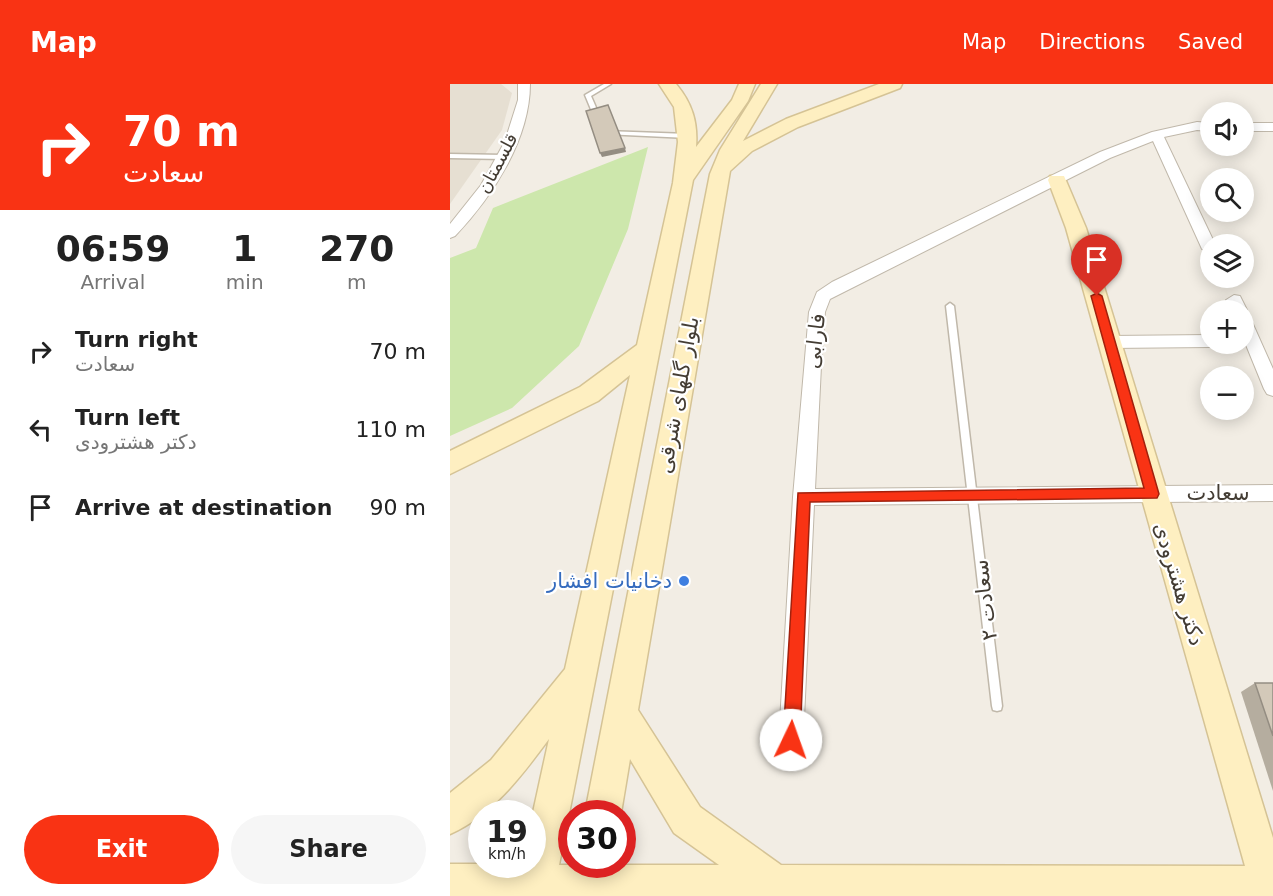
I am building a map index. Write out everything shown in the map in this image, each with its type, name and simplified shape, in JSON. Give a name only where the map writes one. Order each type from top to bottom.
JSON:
[{"type":"main road","name":"بلوار گلهای شرقی","points":[[535,889],[647,349],[684,183],[688,136],[686,110],[667,84]]},
{"type":"main road","points":[[684,183],[706,145],[740,101],[747,84]]},
{"type":"main road","name":"بلوار گلهای شرقی","points":[[605,800],[719,174],[734,139],[769,84]]},
{"type":"main road","points":[[719,174],[746,147],[792,123],[894,84]]},
{"type":"main road","name":"دکتر هشترودی","points":[[1057,180],[1076,228],[1152,494],[1272,888]]},
{"type":"main road","points":[[675,222],[709,221]]},
{"type":"main road","points":[[450,463],[589,394],[647,349]]},
{"type":"main road","points":[[450,816],[503,772],[579,675]]},
{"type":"main road","points":[[621,713],[687,820],[774,883]]},
{"type":"main road","points":[[450,883],[535,889],[591,881],[774,883],[899,889],[1272,888]]},
{"type":"street","name":"قلسمتان","points":[[450,232],[472,210],[503,157],[526,101],[524,84]]},
{"type":"street","name":"فارابی","points":[[791,740],[803,497],[817,312],[823,296],[884,261],[1105,155],[1157,135],[1200,126]]},
{"type":"street","points":[[1254,127],[1273,127]]},
{"type":"street","points":[[1157,135],[1203,234]]},
{"type":"street","points":[[1110,342],[1200,341]]},
{"type":"street","points":[[1254,353],[1273,389]]},
{"type":"street","name":"سعادت","points":[[803,497],[1273,493]]},
{"type":"lane","points":[[608,84],[588,95],[605,133],[688,136]]},
{"type":"lane","points":[[450,156],[503,157]]},
{"type":"lane","name":"سعادت ۲","points":[[950,306],[997,706]]},
{"type":"shaded area","points":[[450,84],[501,84],[512,93],[502,130],[450,204]]},
{"type":"green space","points":[[648,147],[628,229],[579,346],[512,408],[450,436],[450,258],[476,248],[493,208]]},
{"type":"building","points":[[608,105],[625,148],[600,153],[586,111]]},
{"type":"building","points":[[1255,683],[1273,683],[1273,736]]},
{"type":"place","name":"دخانیات افشار","points":[[684,581]]},
{"type":"route","points":[[791,740],[803,497],[1152,494],[1097,296]]}]
